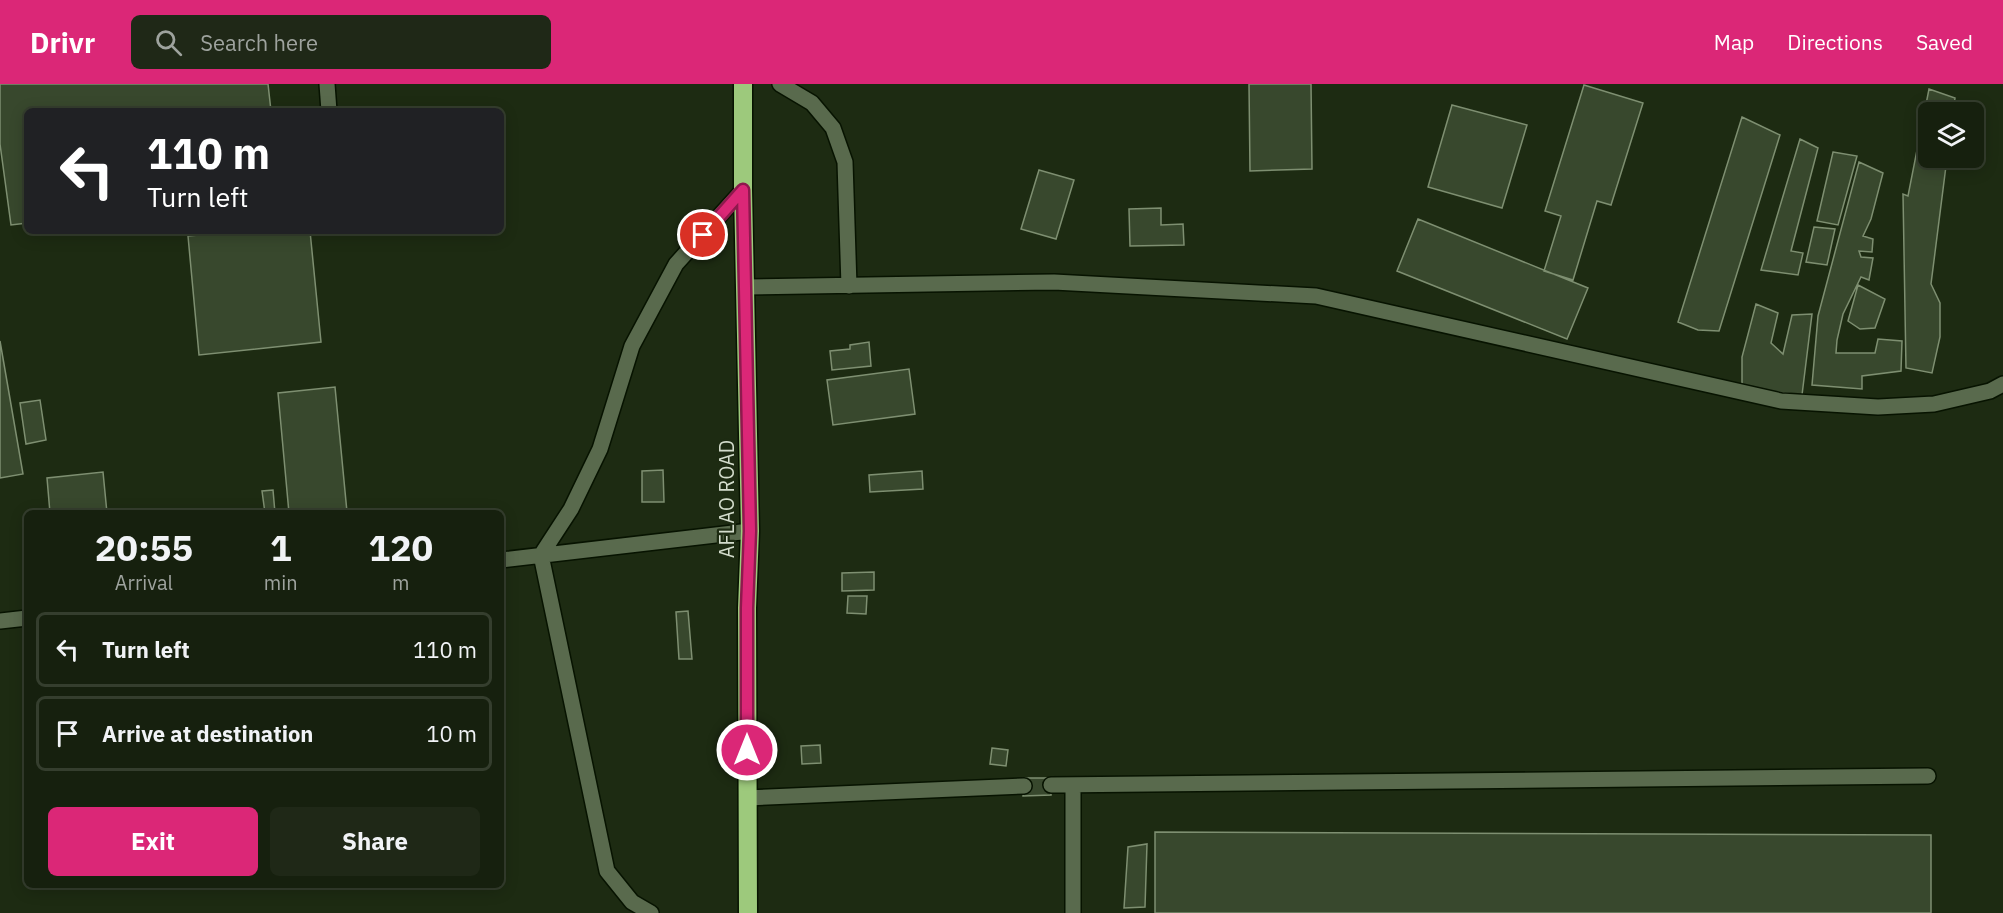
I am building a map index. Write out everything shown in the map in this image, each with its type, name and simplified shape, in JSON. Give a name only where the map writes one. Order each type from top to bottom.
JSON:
[{"type":"highway","name":"AFLAO ROAD","points":[[743,84],[750,531],[747,608],[748,913]]},
{"type":"lane","points":[[327,84],[329,108]]},
{"type":"lane","points":[[780,84],[812,103],[833,128],[845,162],[849,286]]},
{"type":"lane","points":[[651,913],[632,902],[607,871],[541,555],[571,509],[600,449],[632,346],[676,264],[743,190]]},
{"type":"lane","points":[[746,287],[1054,282],[1316,296],[1781,401],[1878,407],[1934,404],[1990,392],[2003,384]]},
{"type":"lane","points":[[504,560],[750,531]]},
{"type":"lane","points":[[0,621],[24,618]]},
{"type":"lane","points":[[1051,785],[1928,776]]},
{"type":"lane","points":[[1072,785],[1073,913]]},
{"type":"lane","points":[[747,798],[1023,786]]},
{"type":"building","points":[[0,84],[268,84],[271,108],[24,108],[24,223],[11,225],[0,144]]},
{"type":"building","points":[[1249,84],[1311,84],[1312,169],[1250,171]]},
{"type":"building","points":[[1584,85],[1643,103],[1611,205],[1597,201],[1573,280],[1544,271],[1561,216],[1545,211]]},
{"type":"building","points":[[1929,89],[1955,98],[1954,102],[1926,102]]},
{"type":"building","points":[[1452,105],[1527,125],[1502,208],[1428,187]]},
{"type":"building","points":[[1742,117],[1780,135],[1719,331],[1698,330],[1678,322]]},
{"type":"building","points":[[1800,139],[1818,148],[1791,251],[1803,253],[1798,275],[1761,270]]},
{"type":"building","points":[[1918,145],[1918,168],[1946,168],[1931,284],[1940,303],[1940,337],[1932,373],[1906,368],[1903,194],[1908,196]]},
{"type":"building","points":[[1833,152],[1857,156],[1838,225],[1817,221]]},
{"type":"building","points":[[1859,162],[1883,173],[1871,219],[1863,236],[1873,239],[1872,252],[1859,251],[1861,257],[1873,258],[1869,280],[1861,277],[1843,314],[1836,353],[1875,353],[1878,339],[1902,341],[1901,371],[1862,376],[1862,389],[1812,385],[1818,316]]},
{"type":"building","points":[[1039,170],[1074,180],[1056,239],[1021,229]]},
{"type":"building","points":[[1161,208],[1161,225],[1183,224],[1184,245],[1130,246],[1129,209]]},
{"type":"building","points":[[1418,219],[1588,288],[1567,339],[1397,271]]},
{"type":"building","points":[[1814,227],[1835,229],[1827,265],[1806,262]]},
{"type":"building","points":[[310,234],[321,342],[199,355],[188,236]]},
{"type":"building","points":[[1858,285],[1885,299],[1875,328],[1860,329],[1848,321]]},
{"type":"building","points":[[1756,304],[1778,313],[1771,343],[1783,354],[1792,315],[1812,314],[1802,395],[1742,388],[1742,357]]},
{"type":"building","points":[[0,341],[23,474],[0,478]]},
{"type":"building","points":[[869,342],[871,366],[832,370],[830,351],[850,349],[850,345]]},
{"type":"building","points":[[909,369],[915,414],[833,425],[827,380]]},
{"type":"building","points":[[335,387],[347,510],[289,510],[278,393]]},
{"type":"building","points":[[40,400],[46,440],[26,444],[20,403]]},
{"type":"building","points":[[663,470],[664,502],[642,502],[642,471]]},
{"type":"building","points":[[922,471],[923,489],[870,492],[869,475]]},
{"type":"building","points":[[103,472],[107,510],[50,510],[47,478]]},
{"type":"building","points":[[273,490],[275,510],[265,510],[262,491]]},
{"type":"building","points":[[874,572],[874,590],[842,591],[842,573]]},
{"type":"building","points":[[848,596],[867,596],[866,614],[847,613]]},
{"type":"building","points":[[688,611],[692,659],[679,659],[676,612]]},
{"type":"building","points":[[820,745],[821,763],[802,764],[801,746]]},
{"type":"building","points":[[992,748],[1008,750],[1006,766],[990,764]]},
{"type":"building","points":[[1023,778],[1051,778],[1051,795],[1023,796]]},
{"type":"building","points":[[1155,832],[1931,835],[1931,913],[1155,913]]},
{"type":"building","points":[[1147,844],[1145,907],[1124,908],[1128,847]]},
{"type":"route","points":[[703,235],[743,190],[750,531],[747,608],[747,750]]}]
